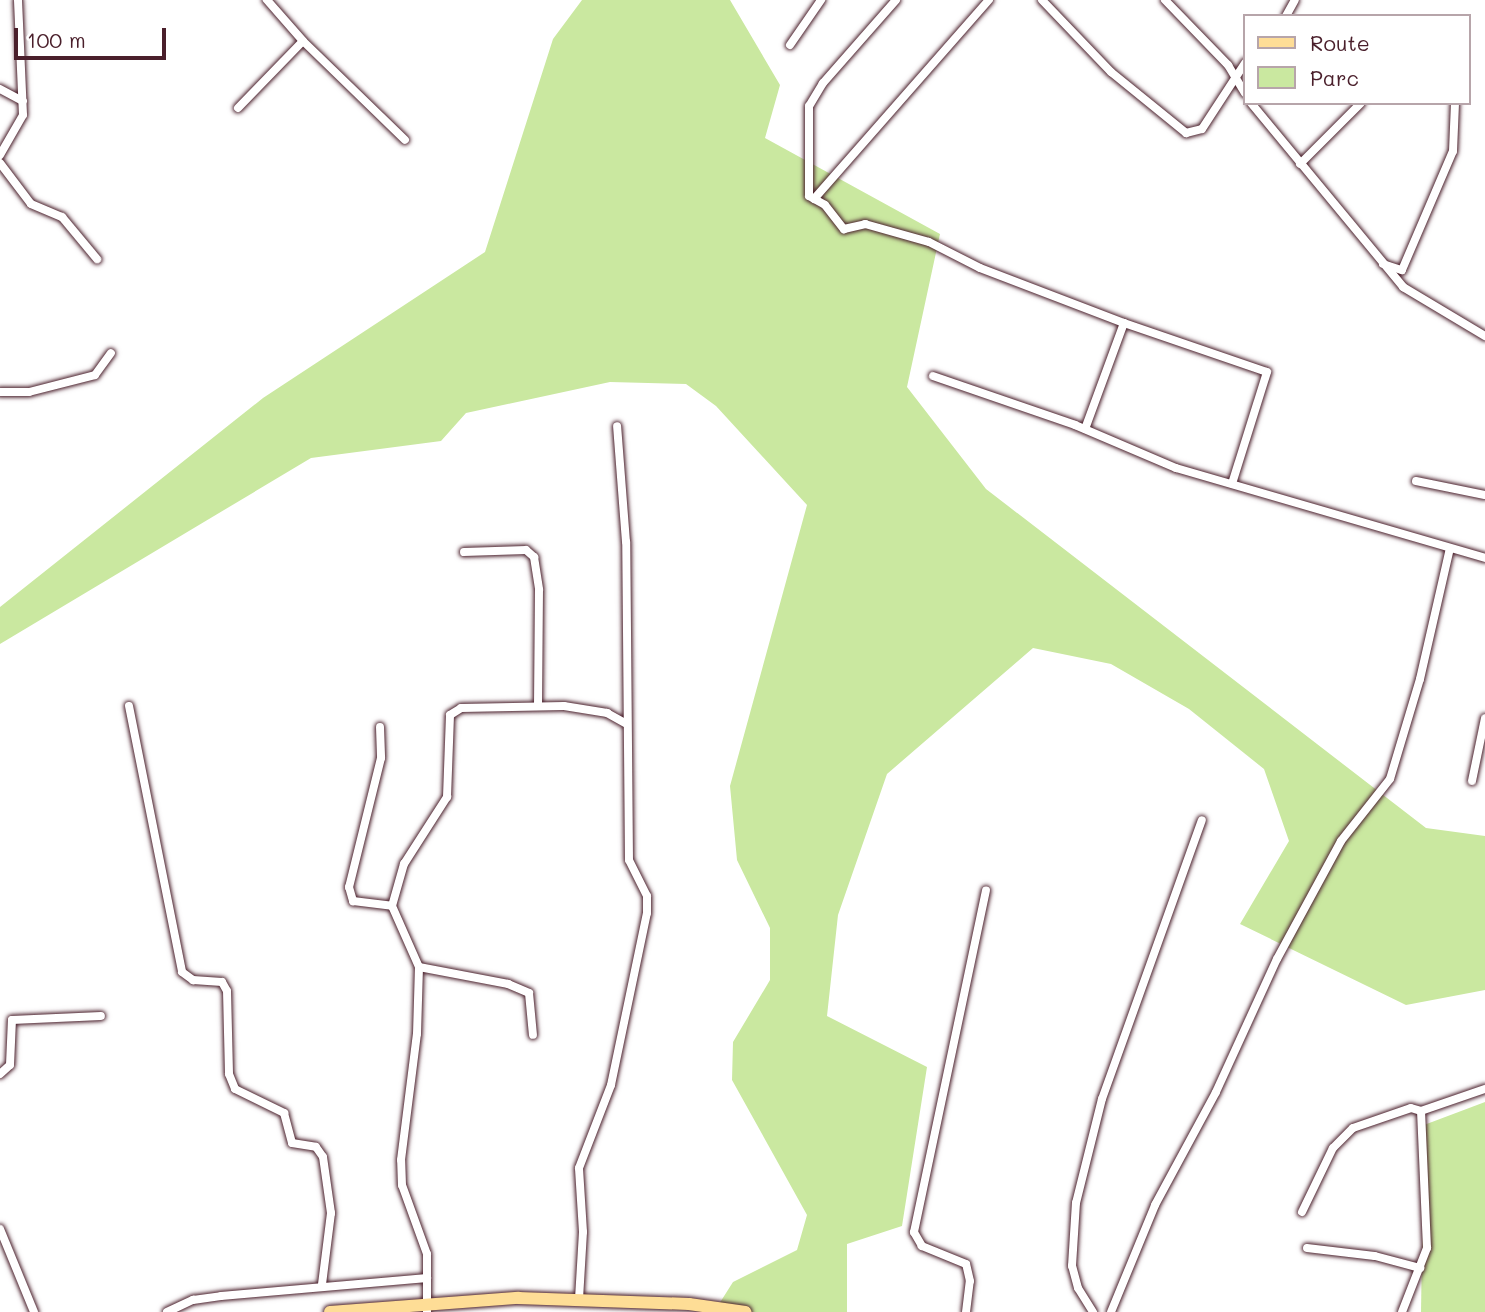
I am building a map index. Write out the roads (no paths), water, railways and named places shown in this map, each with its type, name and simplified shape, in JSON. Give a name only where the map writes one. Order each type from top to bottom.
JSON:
[{"type":"main road","points":[[330,1312],[579,1299],[689,1304],[745,1312]]},
{"type":"street","points":[[0,155],[23,115],[18,0]]},
{"type":"street","points":[[267,0],[303,41],[405,140]]},
{"type":"street","points":[[790,45],[821,0]]},
{"type":"street","points":[[896,0],[823,83],[809,106],[809,196],[825,205],[844,229],[865,224],[929,242],[980,268],[1124,323],[1267,372],[1232,484]]},
{"type":"street","points":[[814,199],[989,0]]},
{"type":"street","points":[[1042,0],[1111,72],[1186,133],[1202,129],[1244,64]]},
{"type":"street","points":[[1165,0],[1236,75],[1244,91]]},
{"type":"street","points":[[238,108],[303,41]]},
{"type":"street","points":[[0,89],[23,102]]},
{"type":"street","points":[[1253,105],[1403,287],[1485,336]]},
{"type":"street","points":[[1300,164],[1359,105]]},
{"type":"street","points":[[1383,264],[1402,270],[1453,151],[1455,105]]},
{"type":"street","points":[[0,163],[31,204],[62,217],[97,259]]},
{"type":"street","points":[[1085,429],[1124,323]]},
{"type":"street","points":[[0,391],[29,392],[95,375],[111,354]]},
{"type":"street","points":[[933,376],[1085,429],[1176,468],[1485,558]]},
{"type":"street","points":[[579,1299],[583,1232],[579,1168],[611,1085],[648,913],[648,896],[629,860],[625,723],[626,542],[617,426]]},
{"type":"street","points":[[1416,481],[1485,495]]},
{"type":"street","points":[[1111,1312],[1155,1205],[1216,1092],[1278,959],[1341,841],[1390,779],[1420,678],[1450,548]]},
{"type":"street","points":[[464,552],[526,550],[534,557],[539,590],[538,706]]},
{"type":"street","points":[[129,706],[182,972],[193,980],[222,982],[227,991],[229,1073],[235,1089],[284,1113],[292,1143],[316,1147],[323,1157],[331,1213],[322,1284]]},
{"type":"street","points":[[428,1308],[427,1254],[402,1185],[401,1160],[417,1034],[419,967],[392,906],[404,864],[447,797],[450,715],[461,708],[587,707],[625,723]]},
{"type":"street","points":[[1472,780],[1485,718]]},
{"type":"street","points":[[380,727],[382,758],[349,887],[353,901],[392,906]]},
{"type":"street","points":[[1093,1312],[1078,1288],[1072,1266],[1076,1203],[1102,1099],[1202,820]]},
{"type":"street","points":[[966,1312],[966,1265],[922,1246],[914,1232],[986,890]]},
{"type":"street","points":[[419,967],[508,984],[529,993],[533,1035]]},
{"type":"street","points":[[0,1074],[10,1065],[12,1020],[101,1016]]},
{"type":"street","points":[[1302,1212],[1333,1148],[1353,1128],[1411,1108],[1421,1111],[1485,1089]]},
{"type":"street","points":[[1402,1312],[1427,1248],[1421,1111]]},
{"type":"street","points":[[0,1229],[34,1312]]},
{"type":"street","points":[[1307,1248],[1375,1256],[1420,1268]]},
{"type":"street","points":[[167,1312],[193,1300],[322,1284],[427,1278]]}]
